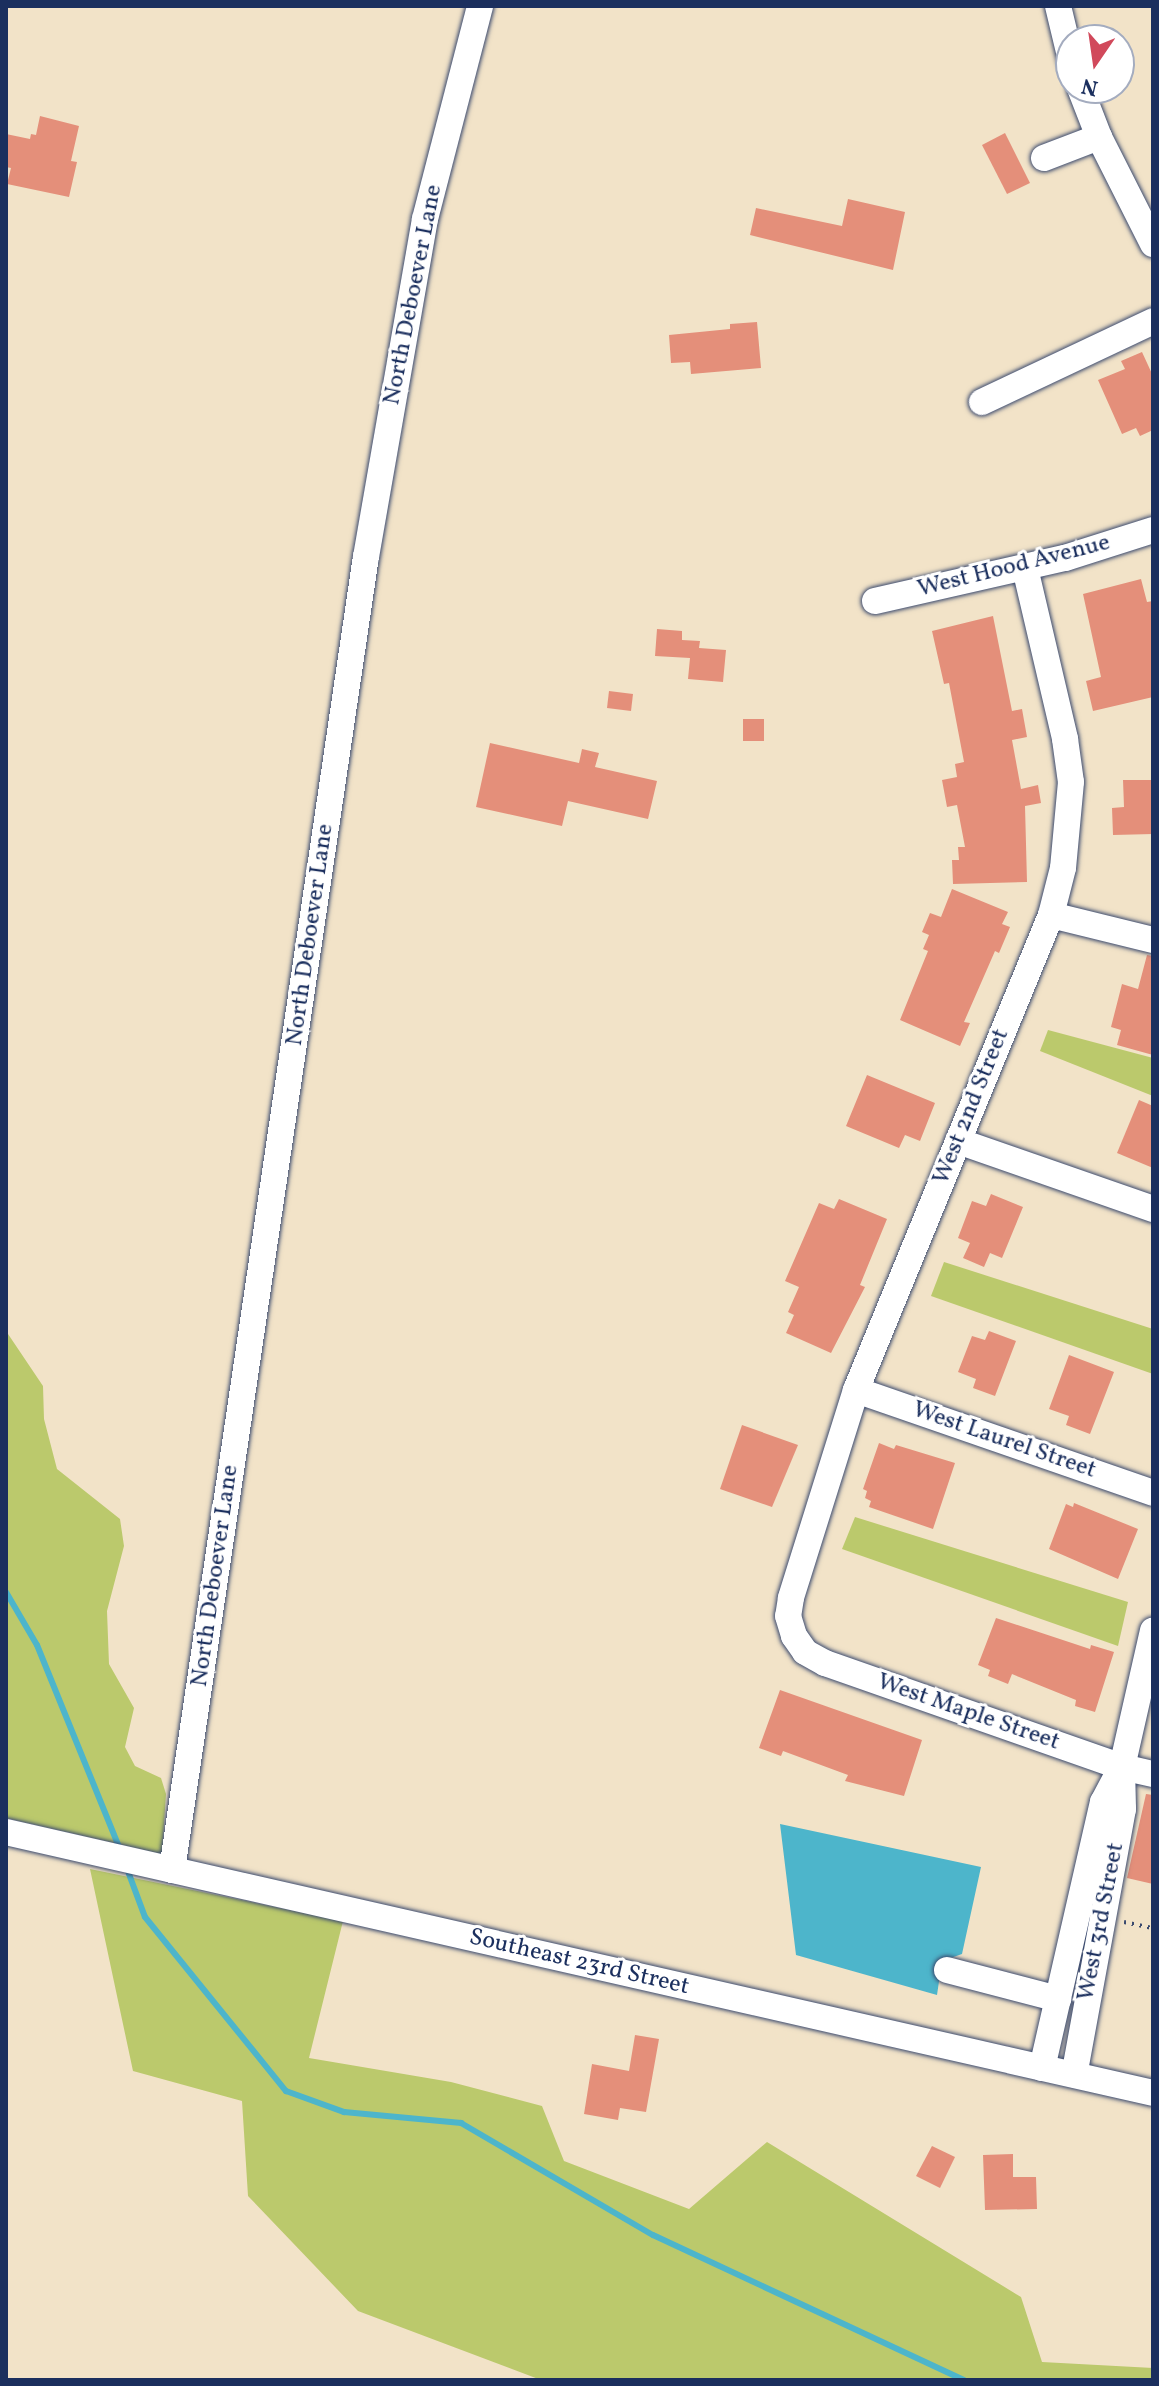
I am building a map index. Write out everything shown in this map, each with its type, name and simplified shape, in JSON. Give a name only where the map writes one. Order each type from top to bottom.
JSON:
[{"type":"street","name":"North Deboever Lane","points":[[172,1870],[366,557],[425,219],[480,6]]},
{"type":"street","points":[[1086,104],[1099,137],[1153,244]]},
{"type":"street","points":[[1044,158],[1099,137]]},
{"type":"street","points":[[982,402],[1153,321]]},
{"type":"street","name":"West Hood Avenue","points":[[875,601],[1025,568],[1153,530]]},
{"type":"street","name":"West 2nd Street","points":[[794,1636],[788,1616],[791,1598],[856,1390],[1051,915],[1070,826],[1071,782],[1065,739],[1025,568]]},
{"type":"street","points":[[1051,915],[1153,940]]},
{"type":"street","points":[[958,1141],[1153,1209]]},
{"type":"street","name":"West Laurel Street","points":[[856,1390],[1153,1493]]},
{"type":"street","name":"West 3rd Street","points":[[1074,2075],[1123,1809],[1122,1767],[1153,1630]]},
{"type":"street","name":"West Maple Street","points":[[794,1636],[805,1652],[825,1663],[1122,1767],[1153,1774]]},
{"type":"street","name":"West 3rd Street","points":[[1042,2068],[1103,1802],[1122,1767]]},
{"type":"street","name":"Southeast 23rd Street","points":[[6,1832],[1153,2093]]},
{"type":"street","points":[[947,1970],[1058,1999]]},
{"type":"green space","points":[[1048,1030],[1153,1058],[1153,1096],[1040,1051]]},
{"type":"green space","points":[[944,1262],[1153,1329],[1153,1374],[931,1296]]},
{"type":"green space","points":[[6,1331],[43,1386],[44,1419],[57,1469],[120,1519],[124,1546],[107,1611],[109,1664],[134,1708],[125,1747],[135,1766],[161,1778],[166,1794],[162,1854],[6,1818]]},
{"type":"green space","points":[[855,1517],[1128,1602],[1118,1646],[842,1549]]},
{"type":"green space","points":[[90,1869],[343,1921],[309,2058],[451,2082],[542,2106],[564,2161],[689,2209],[767,2142],[1021,2297],[1042,2362],[1153,2368],[1153,2380],[541,2380],[358,2311],[248,2196],[242,2101],[133,2071]]},
{"type":"water","points":[[780,1824],[981,1867],[962,1954],[942,1961],[937,1995],[796,1955]]},
{"type":"building","points":[[40,116],[79,126],[71,161],[77,162],[69,197],[7,184],[11,168],[6,167],[6,134],[30,139],[31,134],[36,135]]},
{"type":"building","points":[[1005,133],[1030,183],[1007,194],[982,145]]},
{"type":"building","points":[[848,199],[905,212],[893,270],[750,235],[756,208],[842,226]]},
{"type":"building","points":[[757,322],[761,368],[691,374],[690,362],[671,363],[669,335],[730,329],[730,324]]},
{"type":"building","points":[[1142,352],[1153,376],[1153,430],[1140,436],[1136,428],[1122,434],[1098,380],[1125,369],[1121,361]]},
{"type":"building","points":[[1141,579],[1147,602],[1153,601],[1153,697],[1093,711],[1086,681],[1101,677],[1083,594]]},
{"type":"building","points":[[993,616],[1012,711],[1022,709],[1027,737],[1012,740],[1021,789],[1038,785],[1041,803],[1025,806],[1027,882],[953,884],[952,860],[959,860],[958,847],[965,847],[957,805],[947,807],[942,780],[957,777],[955,764],[964,762],[949,683],[944,684],[932,631]]},
{"type":"building","points":[[657,629],[682,631],[682,640],[700,641],[699,648],[726,650],[723,682],[688,679],[690,658],[655,656]]},
{"type":"building","points":[[609,691],[633,694],[631,711],[607,708]]},
{"type":"building","points":[[743,719],[764,719],[764,741],[743,741]]},
{"type":"building","points":[[490,743],[579,763],[582,749],[599,753],[595,767],[657,781],[648,819],[568,801],[562,826],[476,807]]},
{"type":"building","points":[[1123,780],[1153,780],[1153,834],[1113,835],[1112,808],[1124,807]]},
{"type":"building","points":[[952,889],[1008,912],[1002,924],[1010,927],[999,953],[995,951],[964,1022],[970,1023],[960,1046],[900,1020],[928,951],[923,949],[929,935],[922,932],[930,913],[941,917]]},
{"type":"building","points":[[1147,955],[1153,956],[1153,1055],[1117,1045],[1121,1030],[1111,1027],[1122,984],[1138,989]]},
{"type":"building","points":[[867,1075],[935,1103],[920,1141],[905,1135],[899,1148],[846,1126]]},
{"type":"building","points":[[1139,1100],[1153,1106],[1153,1168],[1117,1153]]},
{"type":"building","points":[[991,1194],[1023,1207],[1002,1258],[990,1253],[984,1267],[963,1258],[970,1243],[958,1238],[972,1201],[986,1206]]},
{"type":"building","points":[[839,1199],[887,1219],[860,1285],[865,1287],[831,1353],[786,1333],[794,1315],[788,1312],[799,1287],[785,1281],[819,1203],[834,1209]]},
{"type":"building","points":[[989,1331],[1016,1341],[995,1396],[973,1388],[976,1379],[958,1372],[972,1336],[985,1340]]},
{"type":"building","points":[[1069,1355],[1114,1372],[1090,1434],[1066,1425],[1069,1416],[1049,1409]]},
{"type":"building","points":[[742,1425],[798,1445],[772,1507],[720,1489]]},
{"type":"building","points":[[879,1443],[955,1463],[933,1529],[869,1507],[871,1501],[865,1498],[867,1491],[863,1489]]},
{"type":"building","points":[[1074,1503],[1138,1529],[1118,1579],[1049,1549],[1066,1504],[1073,1507]]},
{"type":"building","points":[[996,1618],[1090,1649],[1091,1645],[1114,1652],[1095,1712],[1075,1706],[1076,1700],[1012,1674],[1008,1684],[988,1676],[990,1670],[978,1665]]},
{"type":"building","points":[[780,1690],[922,1740],[904,1796],[845,1781],[848,1775],[783,1751],[781,1756],[759,1748]]},
{"type":"building","points":[[1146,1794],[1153,1795],[1153,1884],[1127,1878]]},
{"type":"building","points":[[635,2035],[659,2039],[646,2112],[620,2108],[618,2120],[584,2114],[592,2064],[629,2071]]},
{"type":"building","points":[[932,2146],[955,2157],[940,2188],[916,2176]]},
{"type":"building","points":[[1013,2154],[1013,2177],[1036,2177],[1037,2209],[985,2210],[983,2155]]},
{"type":"waterway","points":[[6,1592],[37,1645],[121,1852]]},
{"type":"waterway","points":[[126,1866],[145,1917],[286,2091],[344,2112],[461,2123],[653,2235],[964,2380]]}]
